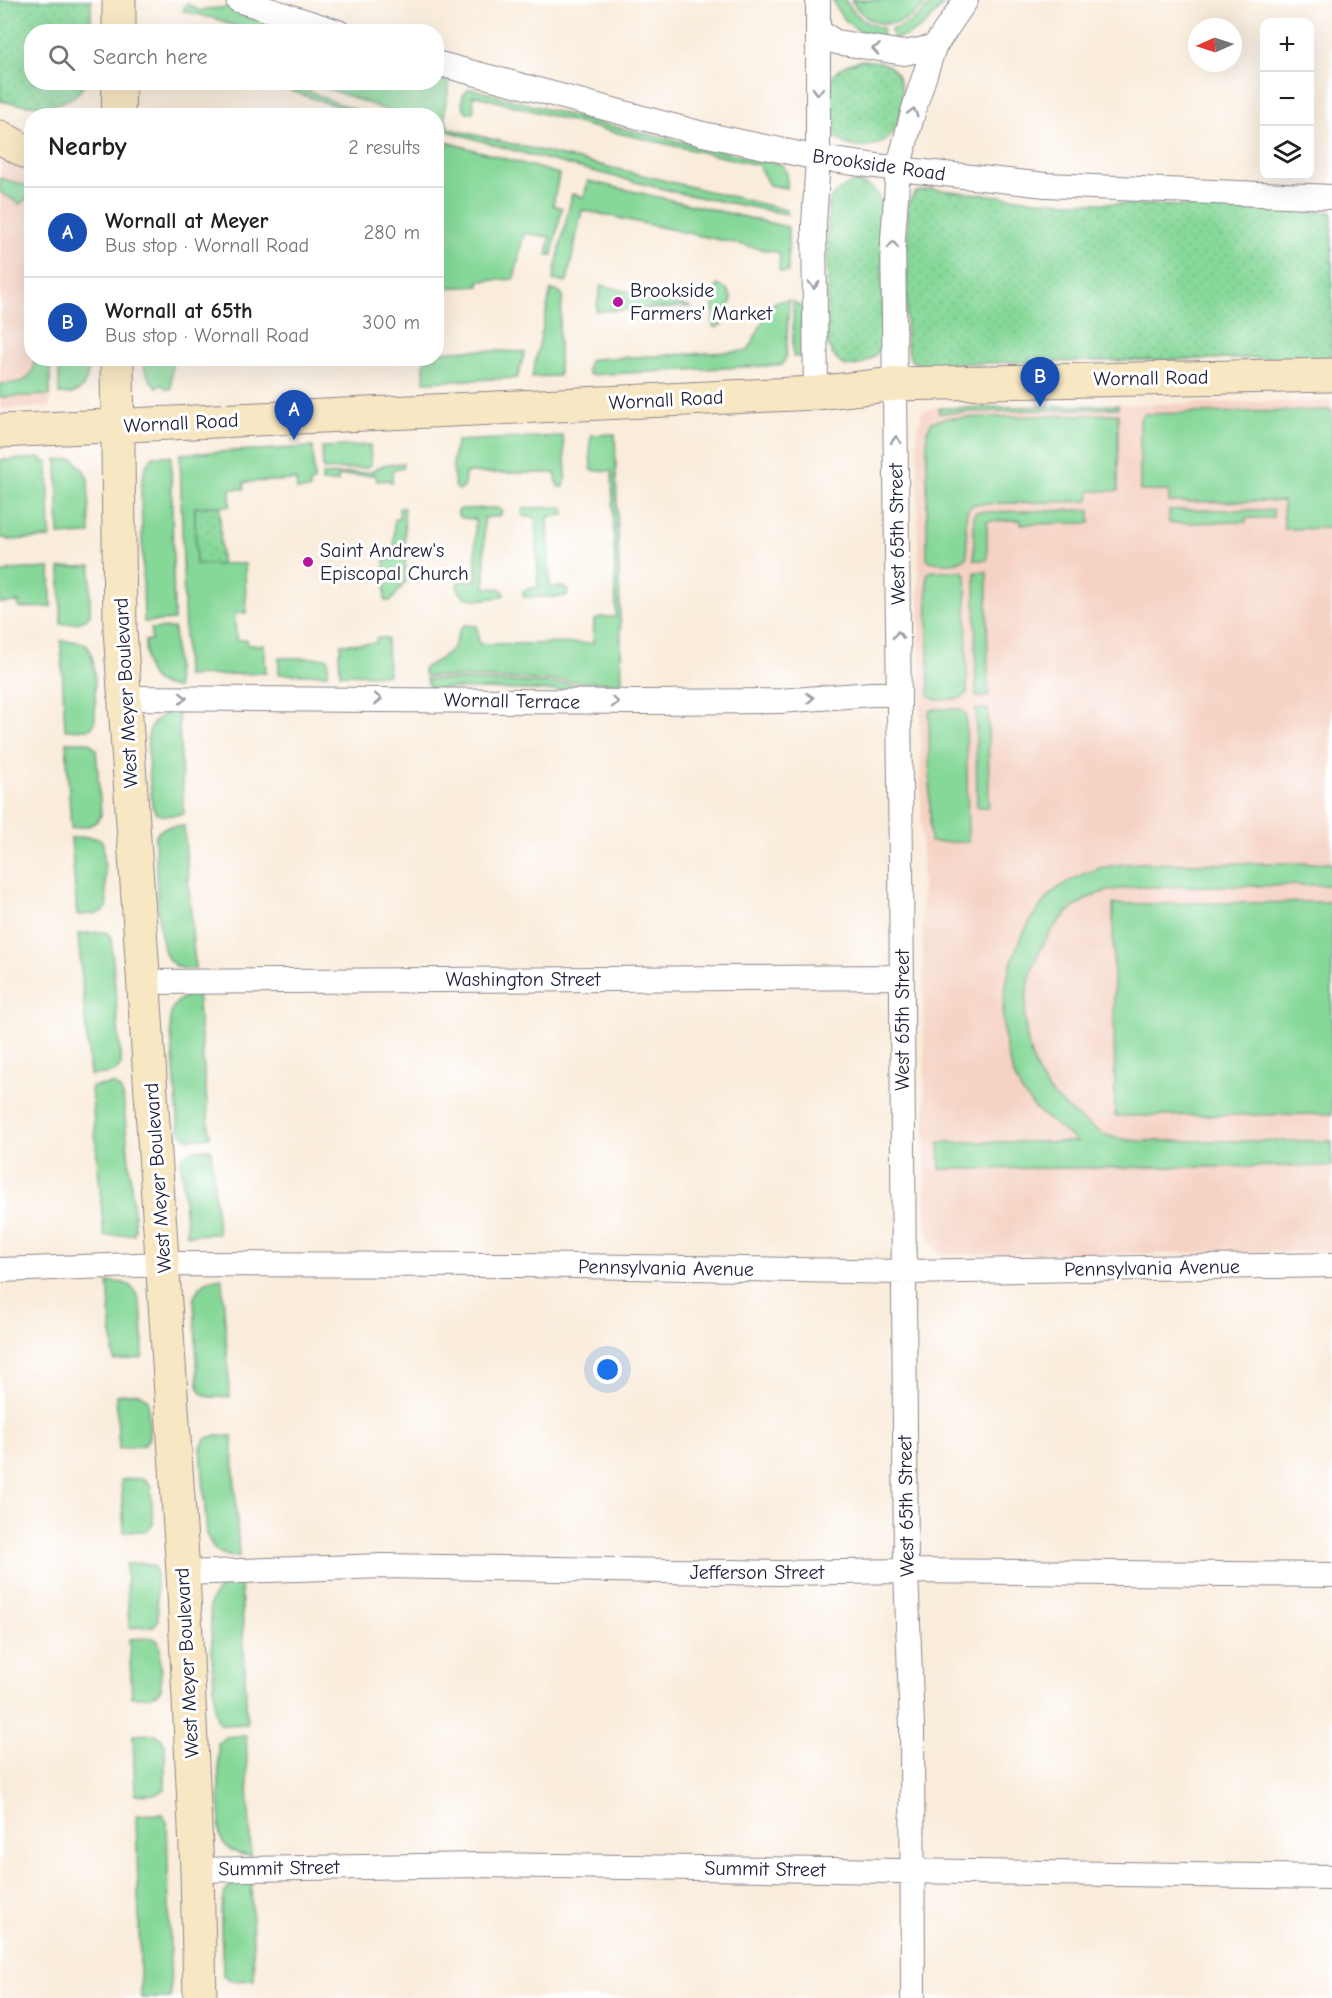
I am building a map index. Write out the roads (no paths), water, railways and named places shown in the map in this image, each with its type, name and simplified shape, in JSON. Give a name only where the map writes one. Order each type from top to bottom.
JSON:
[{"type":"main road","points":[[118,0],[119,24]]},
{"type":"main road","points":[[118,90],[118,108]]},
{"type":"main road","points":[[0,129],[24,131]]},
{"type":"main road","points":[[0,137],[24,150]]},
{"type":"main road","name":"West Meyer Boulevard","points":[[117,366],[120,629],[183,1573],[197,1870],[200,1998]]},
{"type":"main road","name":"Wornall Road","points":[[0,431],[816,393],[895,384],[1332,375]]},
{"type":"street","points":[[238,0],[313,24]]},
{"type":"street","points":[[816,393],[814,225],[818,158],[819,0]]},
{"type":"street","name":"West 65th Street","points":[[913,1998],[912,1726],[906,1571],[905,1272],[893,239],[898,169],[915,105],[934,47],[966,0]]},
{"type":"street","points":[[819,32],[836,42],[904,53],[934,47]]},
{"type":"street","name":"Brookside Road","points":[[444,65],[704,134],[818,158],[1046,185],[1330,196]]},
{"type":"street","name":"Wornall Terrace","points":[[124,698],[656,702],[780,701],[899,694]]},
{"type":"street","name":"Washington Street","points":[[144,982],[901,977]]},
{"type":"street","name":"Pennsylvania Avenue","points":[[0,1270],[163,1264],[521,1265],[905,1272],[1332,1264]]},
{"type":"street","name":"Jefferson Street","points":[[183,1573],[383,1566],[767,1573],[906,1571],[1332,1575]]},
{"type":"street","name":"Summit Street","points":[[197,1870],[478,1865],[1332,1877]]},
{"type":"place","name":"Brookside Farmers' Market","points":[[618,302]]},
{"type":"place","name":"Wornall at 65th","points":[[1040,407]]},
{"type":"place","name":"Wornall at Meyer","points":[[294,440]]},
{"type":"place","name":"Saint Andrew's Episcopal Church","points":[[308,562]]}]
